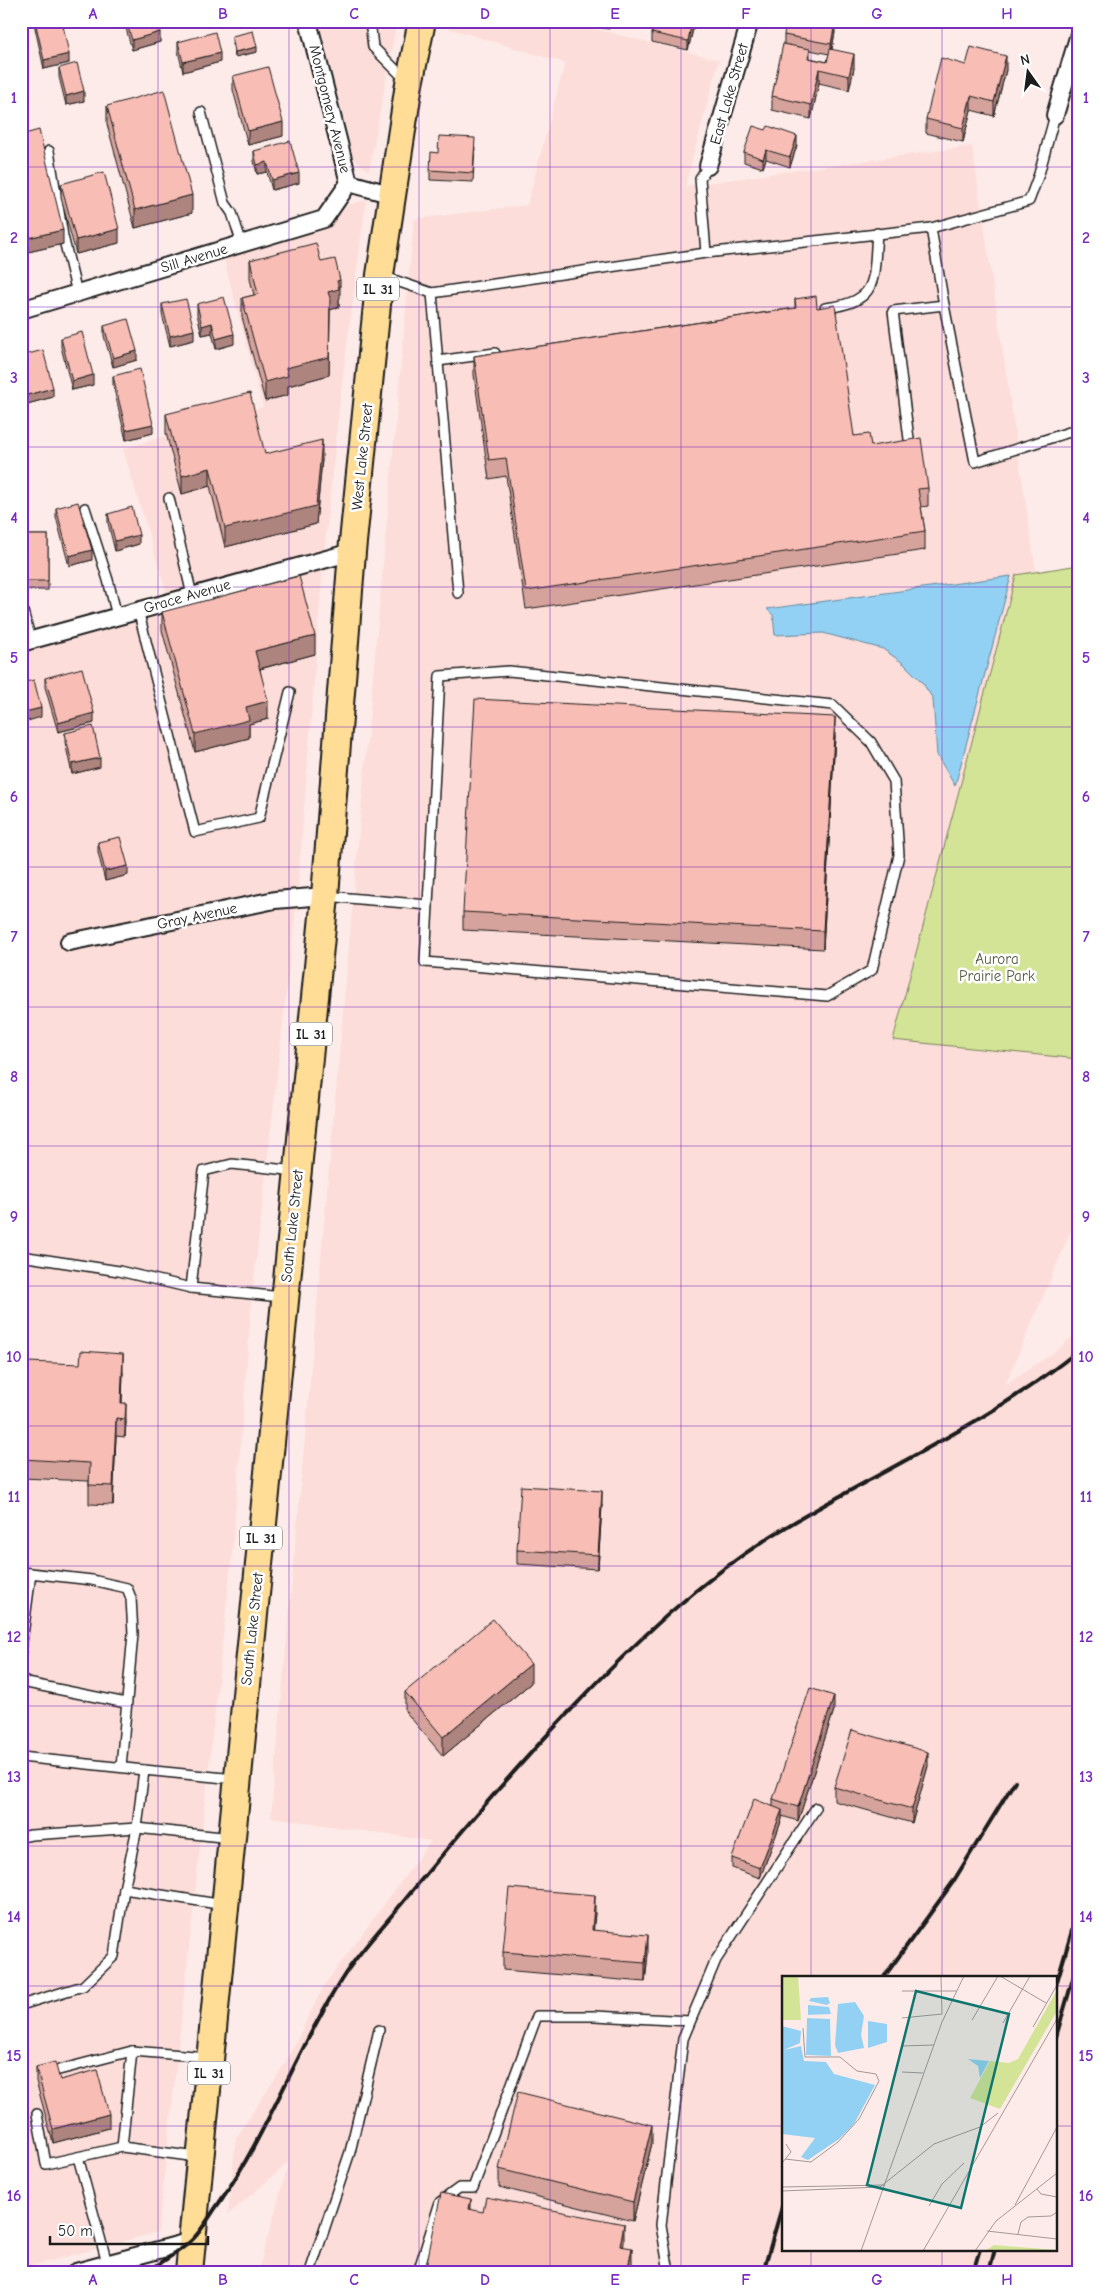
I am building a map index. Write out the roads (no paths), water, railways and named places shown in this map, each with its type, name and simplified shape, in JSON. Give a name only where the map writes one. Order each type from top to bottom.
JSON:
[{"type":"main road","name":"West Lake Street","points":[[325,896],[352,552],[380,275],[409,84],[422,21]]},
{"type":"main road","name":"South Lake Street","points":[[189,2272],[325,896]]},
{"type":"street","name":"Montgomery Avenue","points":[[308,21],[349,183],[393,195]]},
{"type":"street","name":"East Lake Street","points":[[708,166],[750,21]]},
{"type":"street","points":[[1055,115],[1079,34]]},
{"type":"street","name":"Sill Avenue","points":[[21,310],[324,219],[349,183]]},
{"type":"street","name":"Grace Avenue","points":[[26,641],[352,552]]},
{"type":"street","name":"Gray Avenue","points":[[69,942],[275,900],[325,896]]},
{"type":"street","points":[[76,2272],[192,2241]]},
{"type":"lane","points":[[370,21],[373,47],[409,84]]},
{"type":"lane","points":[[201,112],[225,202],[232,213],[242,244]]},
{"type":"lane","points":[[380,275],[432,293],[706,252],[931,228],[1029,201],[1039,174],[1055,115]]},
{"type":"lane","points":[[49,151],[63,236],[77,293]]},
{"type":"lane","points":[[706,252],[700,178],[708,166]]},
{"type":"lane","points":[[931,228],[975,462],[1079,429]]},
{"type":"lane","points":[[819,309],[847,306],[864,297],[873,283],[877,233]]},
{"type":"lane","points":[[432,293],[458,593]]},
{"type":"lane","points":[[910,447],[893,311],[944,305]]},
{"type":"lane","points":[[438,361],[510,352]]},
{"type":"lane","points":[[169,498],[192,595]]},
{"type":"lane","points":[[85,508],[108,580],[117,616]]},
{"type":"lane","points":[[21,604],[26,641]]},
{"type":"lane","points":[[138,610],[195,832],[259,818],[290,692]]},
{"type":"lane","points":[[509,671],[833,705],[870,742],[894,781],[898,855],[872,970],[827,996],[425,962],[428,905],[440,676],[509,671]]},
{"type":"lane","points":[[325,896],[428,905]]},
{"type":"lane","points":[[191,1288],[204,1171],[232,1164],[298,1172]]},
{"type":"lane","points":[[21,1256],[118,1271],[191,1288],[285,1298]]},
{"type":"lane","points":[[21,1650],[26,1572],[92,1580],[127,1588],[131,1598],[132,1634],[120,1767]]},
{"type":"lane","points":[[21,1678],[27,1683],[126,1703]]},
{"type":"lane","points":[[21,1757],[238,1779]]},
{"type":"lane","points":[[21,2005],[83,1986],[114,1956],[144,1770]]},
{"type":"lane","points":[[669,2272],[661,2225],[683,2040],[716,1960],[816,1808]]},
{"type":"lane","points":[[21,1837],[31,1834],[136,1828],[232,1838]]},
{"type":"lane","points":[[124,1889],[225,1905]]},
{"type":"lane","points":[[418,2272],[440,2202],[459,2188],[473,2188],[537,2016],[594,2016],[690,2021]]},
{"type":"lane","points":[[310,2272],[350,2152],[379,2030]]},
{"type":"lane","points":[[60,2070],[132,2051],[211,2057]]},
{"type":"lane","points":[[122,2147],[132,2051]]},
{"type":"lane","points":[[37,2114],[46,2164],[122,2147],[200,2157]]},
{"type":"lane","points":[[78,2157],[107,2263]]},
{"type":"water","points":[[1011,576],[955,786],[937,755],[933,699],[922,682],[903,663],[883,649],[823,633],[775,635],[773,615],[767,609]]},
{"type":"railway","points":[[147,2272],[191,2241],[219,2203],[253,2148],[328,2002],[359,1954],[506,1781],[617,1662],[698,1589],[755,1546],[1010,1400],[1079,1350]]},
{"type":"railway","points":[[885,1976],[953,1882],[1015,1781]]},
{"type":"railway","points":[[1058,1978],[1079,1907]]},
{"type":"railway","points":[[1058,2030],[1079,1958]]},
{"type":"railway","points":[[763,2272],[782,2207]]},
{"type":"railway","points":[[973,2272],[980,2250]]},
{"type":"railway","points":[[989,2272],[995,2250]]},
{"type":"park label","name":"Aurora Prairie Park","points":[[997,968]]}]
